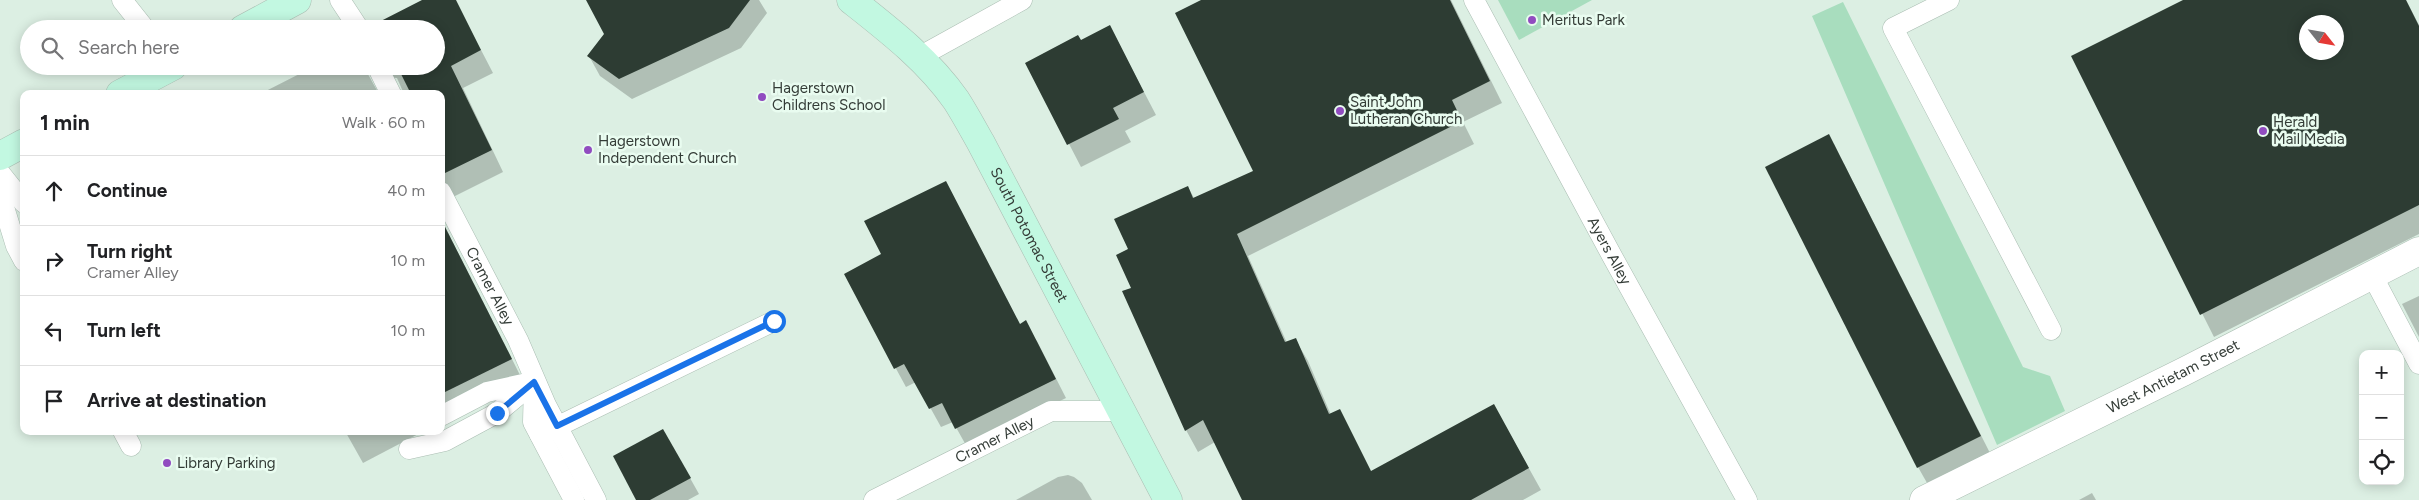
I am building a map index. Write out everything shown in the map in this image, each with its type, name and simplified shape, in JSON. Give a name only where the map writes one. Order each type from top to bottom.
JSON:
[{"type":"main road","points":[[260,20],[297,0]]},
{"type":"main road","name":"South Potomac Street","points":[[851,0],[893,33],[919,57],[956,100],[981,143],[1168,500]]},
{"type":"main road","points":[[128,90],[156,75]]},
{"type":"main road","points":[[0,156],[20,145]]},
{"type":"street","name":"West Antietam Street","points":[[1924,500],[2184,372],[2419,251]]},
{"type":"lane","points":[[122,0],[138,20]]},
{"type":"lane","points":[[340,0],[352,20]]},
{"type":"lane","points":[[919,57],[1022,0]]},
{"type":"lane","name":"Ayers Alley","points":[[1474,0],[1612,256],[1748,500]]},
{"type":"lane","points":[[1949,0],[1893,28],[2051,330]]},
{"type":"lane","points":[[382,75],[389,90]]},
{"type":"lane","points":[[0,173],[20,198]]},
{"type":"lane","points":[[0,194],[20,254]]},
{"type":"lane","name":"Cramer Alley","points":[[445,200],[518,340],[534,382],[533,422],[548,431],[596,500]]},
{"type":"lane","points":[[2372,275],[2419,364]]},
{"type":"lane","points":[[548,431],[774,321]]},
{"type":"lane","points":[[445,414],[487,392],[534,382]]},
{"type":"lane","points":[[421,435],[409,449],[445,441],[497,413],[534,382]]},
{"type":"lane","name":"Cramer Alley","points":[[874,500],[1051,411],[1122,411]]},
{"type":"lane","name":"Cramer Alley","points":[[548,431],[574,500]]},
{"type":"green space","name":"Meritus Park","points":[[1498,0],[1592,0],[1519,40]]},
{"type":"green space","points":[[1843,2],[2023,367],[2050,376],[2065,411],[1997,445],[1812,16]]},
{"type":"building","points":[[422,0],[456,0],[481,50],[451,66],[492,150],[445,173],[445,90],[409,90],[402,75],[445,75],[445,20],[383,20]]},
{"type":"building","points":[[586,0],[750,0],[729,28],[619,79],[587,56],[604,34]]},
{"type":"building","points":[[1201,0],[1450,0],[1490,81],[1452,100],[1462,121],[1237,234],[1285,342],[1296,338],[1329,414],[1340,409],[1371,471],[1494,404],[1529,468],[1471,500],[1242,500],[1203,420],[1185,431],[1122,291],[1131,288],[1116,255],[1128,249],[1114,219],[1188,186],[1193,198],[1253,171],[1175,13]]},
{"type":"building","name":"Herald Mail Media","points":[[2183,0],[2406,0],[2419,26],[2419,205],[2200,315],[2071,56]]},
{"type":"building","points":[[1110,25],[1144,92],[1113,108],[1119,119],[1067,145],[1025,63],[1078,35],[1081,40]]},
{"type":"building","points":[[1829,134],[1981,436],[1917,468],[1765,167]]},
{"type":"building","points":[[946,181],[1020,324],[1026,320],[1056,379],[955,429],[942,403],[929,409],[904,364],[894,369],[844,274],[881,254],[864,221]]},
{"type":"building","points":[[445,227],[512,359],[445,392]]},
{"type":"building","points":[[663,429],[691,478],[650,500],[636,500],[613,456]]},
{"type":"place","name":"Meritus Park","points":[[1532,20]]},
{"type":"place","name":"Hagerstown Childrens School","points":[[762,97]]},
{"type":"place","name":"Saint John Lutheran Church","points":[[1340,111]]},
{"type":"place","name":"Herald Mail Media","points":[[2263,131]]},
{"type":"place","name":"Hagerstown Independent Church","points":[[588,150]]},
{"type":"place","name":"Library Parking","points":[[167,463]]},
{"type":"route","points":[[497,413],[534,382],[557,426],[774,321]]}]
